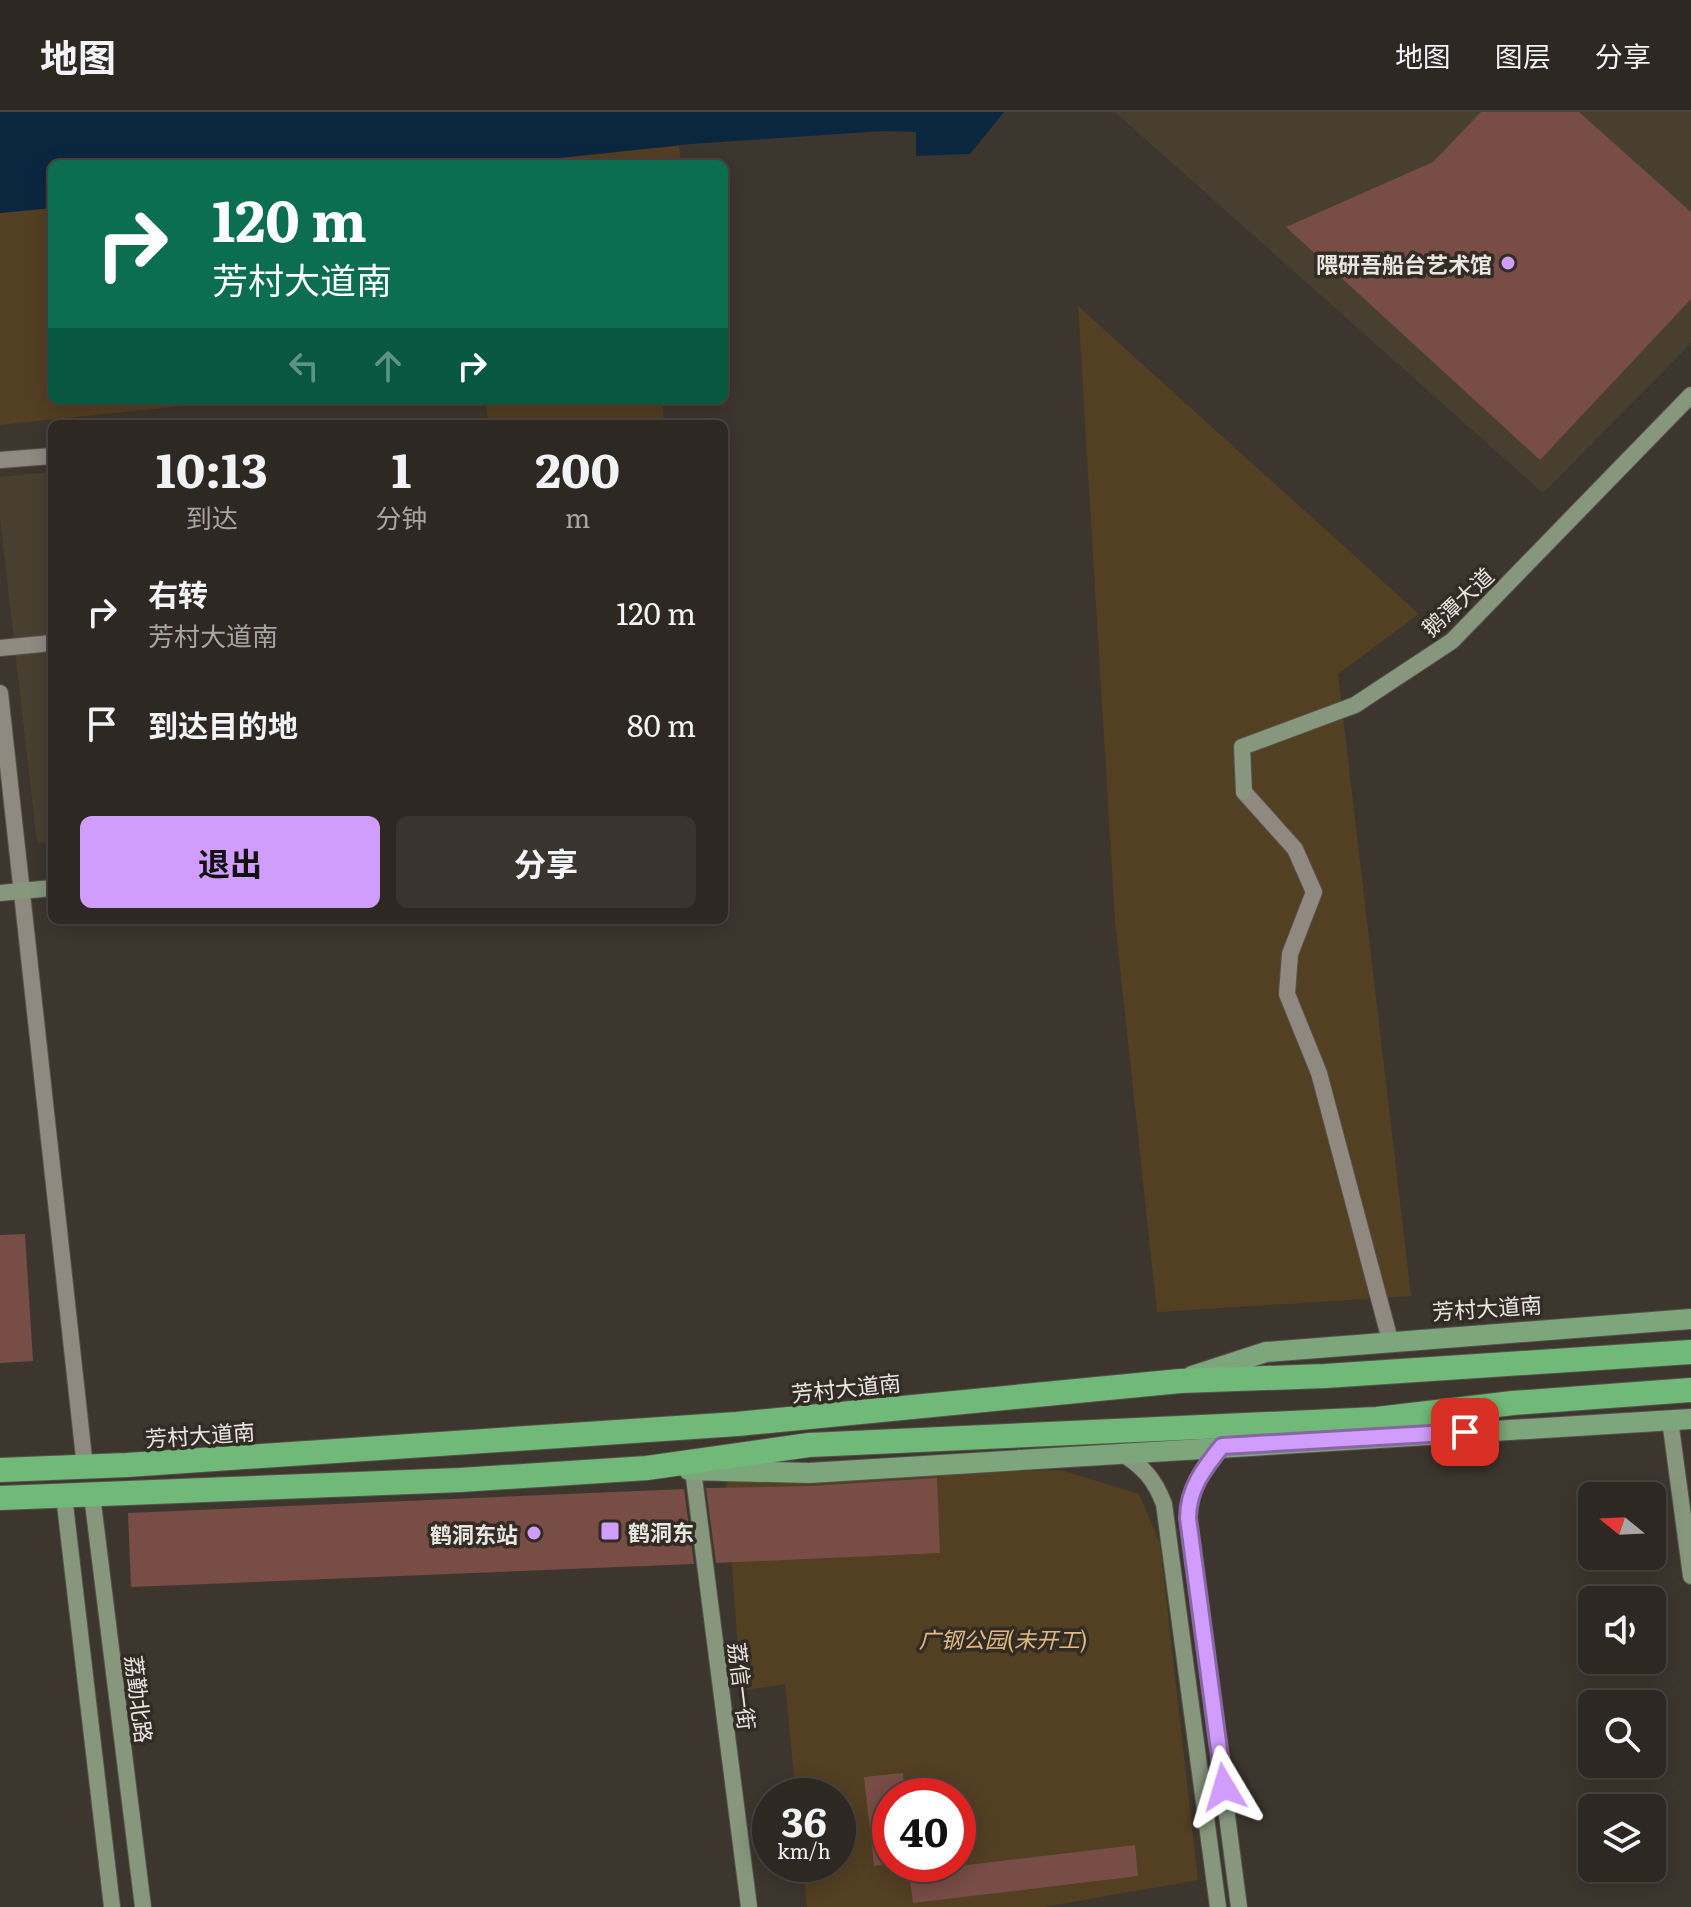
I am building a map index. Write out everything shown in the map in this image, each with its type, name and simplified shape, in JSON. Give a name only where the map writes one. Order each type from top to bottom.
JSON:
[{"type":"highway","points":[[1180,1381],[1325,1376],[1691,1352]]},
{"type":"highway","name":"芳村大道南","points":[[0,1470],[737,1424],[1180,1381]]},
{"type":"highway","points":[[0,1498],[647,1468],[809,1445],[1377,1419],[1513,1403],[1691,1390]]},
{"type":"main road","name":"芳村大道南","points":[[1180,1381],[1266,1352],[1691,1319]]},
{"type":"main road","points":[[647,1468],[809,1473],[1691,1419]]},
{"type":"street","name":"鹅潭大道","points":[[1390,1340],[1319,1073],[1287,994],[1290,954],[1314,892],[1295,849],[1244,792],[1242,747],[1355,705],[1452,641],[1691,395]]},
{"type":"street","points":[[0,460],[48,456]]},
{"type":"street","points":[[0,648],[48,643]]},
{"type":"street","points":[[0,693],[85,1467]]},
{"type":"street","points":[[0,893],[48,888]]},
{"type":"street","points":[[1670,1420],[1691,1576]]},
{"type":"street","points":[[1222,1446],[1194,1486],[1188,1518],[1239,1907]]},
{"type":"street","points":[[1120,1452],[1153,1479],[1164,1504],[1218,1907]]},
{"type":"street","name":"荔信一街","points":[[693,1470],[749,1907]]},
{"type":"street","name":"荔勤北路","points":[[92,1495],[143,1907]]},
{"type":"street","points":[[64,1496],[112,1907]]},
{"type":"street","points":[[0,1506],[27,1498]]},
{"type":"shaded area","name":"隈研吾船台艺术馆","points":[[1115,112],[1691,112],[1691,343],[1543,493]]},
{"type":"shaded area","points":[[48,472],[48,842],[37,843],[0,518],[0,477]]},
{"type":"green space","points":[[679,146],[681,160],[540,160]]},
{"type":"green space","points":[[48,208],[48,404],[201,404],[0,425],[0,213]]},
{"type":"green space","points":[[1078,306],[1419,614],[1338,674],[1411,1296],[1157,1312],[1115,920]]},
{"type":"green space","points":[[486,404],[662,404],[664,420],[488,420]]},
{"type":"green space","name":"广钢公园(未开工)","points":[[1061,1470],[1139,1494],[1160,1543],[1198,1880],[1044,1907],[807,1907],[805,1882],[856,1882],[856,1778],[794,1778],[785,1684],[741,1691],[726,1480]]},
{"type":"water","points":[[0,112],[1004,112],[970,154],[916,156],[916,132],[883,131],[691,144],[538,160],[48,160],[48,208],[0,213]]},
{"type":"building","name":"隈研吾船台艺术馆","points":[[1481,112],[1579,112],[1691,212],[1691,299],[1540,460],[1286,227],[1433,162]]},
{"type":"building","points":[[25,1234],[33,1361],[0,1363],[0,1235]]},
{"type":"building","points":[[937,1478],[940,1553],[716,1563],[706,1488],[810,1486]]},
{"type":"building","name":"鹤洞东站","points":[[684,1489],[694,1564],[131,1587],[128,1513]]},
{"type":"building","points":[[903,1773],[903,1778],[872,1778],[872,1848],[864,1777]]},
{"type":"building","points":[[1135,1845],[1138,1876],[913,1903],[910,1882],[976,1882],[976,1864]]},
{"type":"place","name":"隈研吾船台艺术馆","points":[[1508,263]]},
{"type":"place","name":"鹤洞东","points":[[610,1531]]},
{"type":"place","name":"鹤洞东站","points":[[534,1533]]},
{"type":"route","points":[[1224,1787],[1188,1518],[1190,1496],[1209,1461],[1222,1446],[1465,1432]]}]
